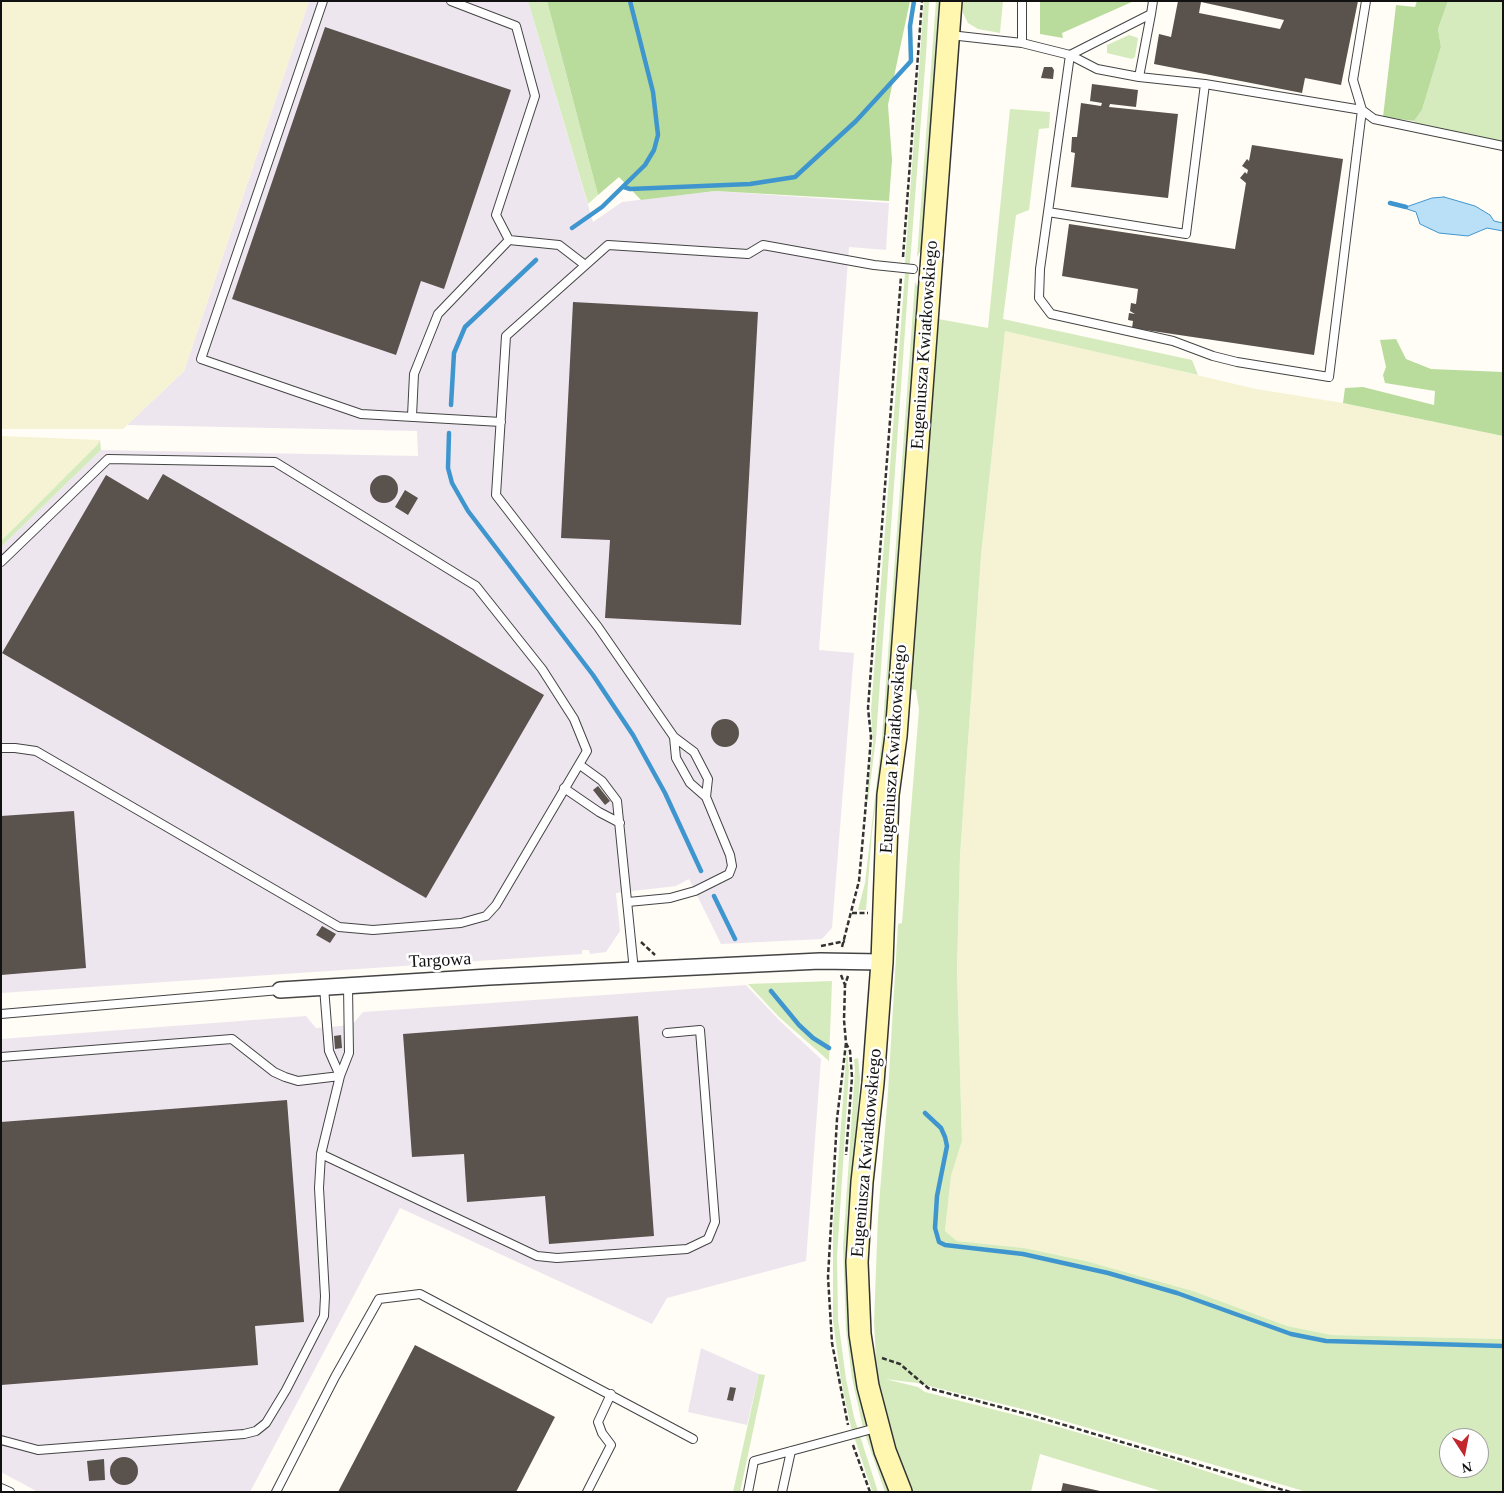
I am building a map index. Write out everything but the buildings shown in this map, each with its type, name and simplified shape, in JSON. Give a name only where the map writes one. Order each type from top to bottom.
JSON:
[{"type":"main road","name":"Eugeniusza Kwiatkowskiego","points":[[900,1492],[878,1427],[863,1359],[858,1297],[859,1217],[882,962],[888,795],[896,736],[951,1]]},
{"type":"street","name":"Targowa","points":[[280,990],[820,962],[882,962]]},
{"type":"lane","points":[[323,1],[201,359],[361,414],[501,422]]},
{"type":"lane","points":[[451,1],[516,26],[535,96],[496,215],[509,240]]},
{"type":"lane","points":[[1022,1],[1022,43]]},
{"type":"lane","points":[[1139,77],[1153,1]]},
{"type":"lane","points":[[1070,55],[1040,269],[1039,298],[1051,314],[1173,341],[1213,356],[1237,362],[1330,377],[1362,110],[1353,80],[1366,1]]},
{"type":"lane","points":[[1070,55],[1151,14]]},
{"type":"lane","points":[[948,35],[1022,43],[1070,55],[1098,69],[1139,77],[1205,84],[1362,110],[1374,119],[1503,146]]},
{"type":"lane","points":[[1048,212],[1186,234],[1205,84]]},
{"type":"lane","points":[[412,416],[414,374],[438,314],[509,240]]},
{"type":"lane","points":[[509,240],[559,245],[585,265]]},
{"type":"lane","points":[[706,797],[708,779],[694,752],[674,737],[598,627],[496,495],[506,336],[608,245],[748,254],[763,246],[874,265],[913,269]]},
{"type":"lane","points":[[1,562],[108,459],[275,462],[476,586],[542,669],[574,719],[587,751],[496,905],[486,916],[462,923],[356,930],[339,927],[36,751],[1,748]]},
{"type":"lane","points":[[628,902],[670,898],[695,891],[729,874],[732,866],[730,855],[706,797],[690,783],[676,758],[674,737]]},
{"type":"lane","points":[[580,765],[602,781],[617,802],[634,971]]},
{"type":"lane","points":[[564,788],[599,812],[620,823]]},
{"type":"lane","points":[[1,1440],[38,1450],[244,1434],[256,1431],[266,1423],[286,1390],[324,1316],[325,1296],[319,1206],[321,1154],[340,1076],[349,1053],[348,986]]},
{"type":"lane","points":[[324,987],[329,1051],[340,1076]]},
{"type":"lane","name":"Targowa","points":[[1,1014],[280,990]]},
{"type":"lane","points":[[321,1154],[537,1256],[557,1258],[688,1248],[708,1239],[715,1222],[700,1030],[667,1033]]},
{"type":"lane","points":[[1,1057],[232,1039],[274,1072],[285,1077],[298,1081],[340,1076]]},
{"type":"lane","points":[[276,1492],[335,1377],[379,1299],[420,1294],[693,1439]]},
{"type":"lane","points":[[587,1492],[611,1445],[602,1433],[598,1422],[611,1394]]},
{"type":"lane","points":[[748,1492],[754,1461],[878,1427]]},
{"type":"lane","points":[[782,1492],[791,1451]]},
{"type":"lane","points":[[1,1488],[10,1492]]},
{"type":"path","points":[[819,946],[845,941],[859,881],[871,737],[869,699],[922,1]]},
{"type":"path","points":[[845,985],[844,1020],[846,1043]]},
{"type":"path","points":[[863,1359],[875,1357],[900,1364],[928,1388],[1043,1418],[1290,1492]]},
{"type":"shaded area","points":[[1,1],[309,1],[184,371],[123,429],[1,429]]},
{"type":"shaded area","points":[[309,1],[528,1],[593,222],[622,202],[715,191],[889,203],[886,250],[849,247],[819,650],[854,653],[832,928],[822,939],[721,944],[689,879],[676,886],[616,893],[620,931],[606,952],[590,954],[589,950],[582,950],[582,954],[1,993],[1,547],[101,450],[418,456],[417,431],[127,425],[184,371]]},
{"type":"shaded area","points":[[1005,330],[1256,389],[1343,403],[1503,436],[1503,1339],[1332,1335],[1287,1326],[1193,1291],[1086,1261],[1024,1248],[957,1241],[945,1231],[951,1176],[962,1141],[957,971],[960,856],[981,556]]},
{"type":"shaded area","points":[[1,436],[100,440],[1,541]]},
{"type":"shaded area","points":[[746,985],[781,1022],[821,1059],[806,1261],[667,1298],[652,1324],[400,1208],[250,1492],[38,1492],[1,1472],[1,1039],[306,1016],[316,1028],[352,1025],[363,1012]]},
{"type":"shaded area","points":[[701,1348],[759,1374],[747,1425],[688,1412]]},
{"type":"green space","points":[[528,1],[547,1],[598,195],[588,204]]},
{"type":"green space","points":[[547,1],[910,1],[888,105],[892,160],[889,201],[715,191],[641,200],[619,177],[598,195]]},
{"type":"green space","points":[[924,1],[929,1],[926,55],[910,263],[908,264],[905,263]]},
{"type":"green space","points":[[936,1],[942,1],[923,247],[917,257]]},
{"type":"green space","points":[[961,1],[1003,1],[1000,33],[978,29],[968,23],[963,13]]},
{"type":"green space","points":[[1040,1],[1134,1],[1062,33],[1063,38],[1040,34]]},
{"type":"green space","points":[[1417,1],[1448,1],[1438,29],[1441,47],[1422,110],[1414,121],[1383,117],[1396,5],[1415,7]]},
{"type":"green space","points":[[1448,1],[1503,1],[1503,141],[1416,126],[1414,121],[1422,110],[1441,47],[1438,29]]},
{"type":"green space","points":[[1129,35],[1138,38],[1135,57],[1132,59],[1107,53],[1107,45]]},
{"type":"green space","points":[[1010,109],[1050,112],[1049,128],[1039,129],[1029,210],[1016,215],[1003,319],[1192,360],[1198,375],[1005,331],[981,556],[960,856],[957,971],[962,1141],[951,1176],[945,1231],[957,1241],[1024,1248],[1086,1261],[1193,1291],[1287,1326],[1332,1335],[1503,1339],[1503,1492],[1307,1492],[1030,1411],[917,1383],[885,1379],[918,1387],[925,1392],[1031,1419],[1166,1458],[1270,1492],[1164,1492],[1040,1454],[1031,1492],[911,1492],[900,1462],[877,1378],[874,1322],[878,1217],[898,924],[902,923],[919,709],[916,690],[909,689],[938,319],[988,328]]},
{"type":"green space","points":[[905,273],[909,274],[876,738],[868,801],[866,801],[873,743],[871,710]]},
{"type":"green space","points":[[915,282],[919,289],[887,723],[872,831],[866,910],[858,910],[865,883],[882,737]]},
{"type":"green space","points":[[1396,339],[1406,359],[1431,369],[1503,372],[1503,436],[1343,403],[1345,388],[1363,387],[1434,405],[1435,391],[1385,383],[1383,375],[1386,367],[1380,340]]},
{"type":"green space","points":[[100,440],[101,450],[1,547],[1,541]]},
{"type":"green space","points":[[832,981],[829,1061],[779,1017],[748,984]]},
{"type":"green space","points":[[847,1049],[849,1071],[837,1257],[838,1319],[846,1379],[854,1417],[878,1492],[873,1492],[871,1488],[851,1427],[841,1380],[833,1320],[833,1227]]},
{"type":"green space","points":[[858,1058],[860,1079],[853,1176],[850,1322],[891,1492],[885,1492],[863,1428],[852,1378],[846,1330],[843,1246],[855,1071],[854,1059]]},
{"type":"green space","points":[[759,1374],[765,1375],[740,1492],[733,1492]]},
{"type":"water","points":[[1444,197],[1475,206],[1490,215],[1494,221],[1503,223],[1503,231],[1487,228],[1468,236],[1439,233],[1420,224],[1416,212],[1406,207],[1432,198]]},
{"type":"waterway","points":[[572,228],[602,207],[645,165],[654,150],[658,135],[653,92],[630,1]]},
{"type":"waterway","points":[[624,187],[630,189],[750,184],[795,177],[856,121],[911,61],[910,26],[914,1]]},
{"type":"waterway","points":[[1390,203],[1406,207]]},
{"type":"waterway","points":[[451,405],[454,353],[465,327],[536,260]]},
{"type":"waterway","points":[[449,433],[448,468],[452,483],[468,511],[593,675],[633,735],[665,793],[701,871]]},
{"type":"waterway","points":[[714,896],[735,939]]},
{"type":"waterway","points":[[771,991],[799,1025],[813,1038],[829,1048]]},
{"type":"waterway","points":[[925,1113],[941,1128],[947,1146],[937,1196],[935,1228],[939,1242],[945,1245],[1023,1254],[1108,1273],[1177,1293],[1291,1334],[1326,1341],[1503,1346]]}]
